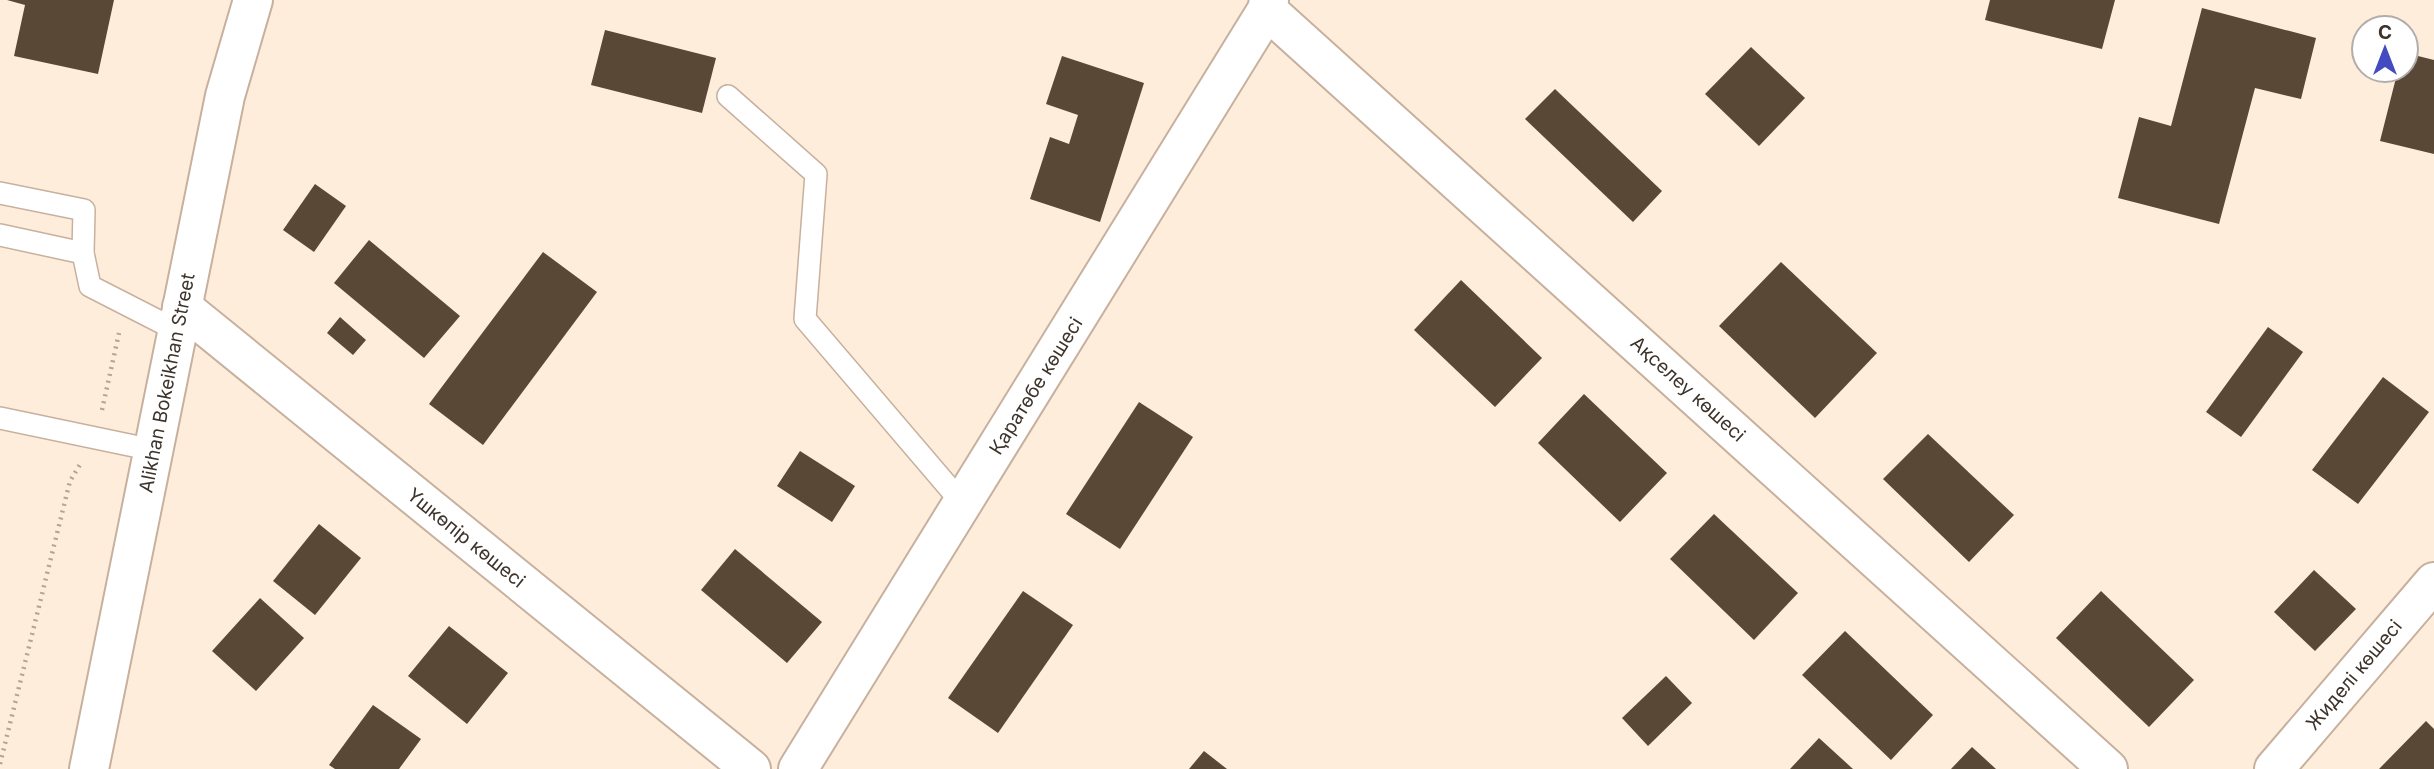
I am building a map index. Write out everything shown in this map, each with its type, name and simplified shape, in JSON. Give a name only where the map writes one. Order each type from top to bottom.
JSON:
[{"type":"street","name":"Alikhan Bokeikhan Street","points":[[89,769],[225,96],[253,0]]},
{"type":"street","name":"Қаратөбе көшесі","points":[[798,769],[1268,5]]},
{"type":"street","name":"Ақселеу көшесі","points":[[1268,5],[2108,769]]},
{"type":"street","name":"Үшкөпір көшесі","points":[[180,319],[751,769]]},
{"type":"street","name":"Жиделі көшесі","points":[[2274,769],[2434,582]]},
{"type":"lane","points":[[728,96],[816,174],[806,319],[963,504]]},
{"type":"lane","points":[[0,193],[84,210],[83,253],[90,286],[126,305],[180,319]]},
{"type":"lane","points":[[0,235],[83,253]]},
{"type":"lane","points":[[0,418],[153,450]]},
{"type":"path","points":[[0,764],[70,481],[95,438],[126,305]]},
{"type":"building","points":[[7,0],[114,0],[98,74],[14,56],[25,5]]},
{"type":"building","points":[[1990,0],[2115,0],[2102,49],[1985,20]]},
{"type":"building","points":[[2202,8],[2316,38],[2301,99],[2255,88],[2219,224],[2118,198],[2139,117],[2171,126]]},
{"type":"building","points":[[605,30],[716,58],[702,113],[591,85]]},
{"type":"building","points":[[1751,47],[1805,98],[1759,146],[1705,94]]},
{"type":"building","points":[[1062,56],[1144,83],[1100,222],[1030,199],[1050,137],[1069,144],[1078,115],[1046,104]]},
{"type":"building","points":[[2420,56],[2434,60],[2434,154],[2380,141],[2394,84],[2420,84]]},
{"type":"building","points":[[1555,89],[1662,191],[1633,222],[1525,119]]},
{"type":"building","points":[[315,184],[346,206],[314,252],[283,230]]},
{"type":"building","points":[[369,240],[460,316],[424,358],[334,283]]},
{"type":"building","points":[[543,252],[597,292],[483,445],[429,404]]},
{"type":"building","points":[[1781,262],[1877,353],[1815,418],[1719,326]]},
{"type":"building","points":[[1461,280],[1542,358],[1495,407],[1414,330]]},
{"type":"building","points":[[340,317],[366,340],[353,355],[327,333]]},
{"type":"building","points":[[2268,327],[2303,352],[2241,437],[2206,412]]},
{"type":"building","points":[[2383,377],[2429,412],[2358,504],[2312,470]]},
{"type":"building","points":[[1584,394],[1667,473],[1620,522],[1538,443]]},
{"type":"building","points":[[1139,402],[1193,437],[1120,549],[1066,514]]},
{"type":"building","points":[[1928,434],[2014,515],[1969,562],[1883,479]]},
{"type":"building","points":[[800,451],[855,486],[832,522],[777,486]]},
{"type":"building","points":[[1714,514],[1798,593],[1754,640],[1670,559]]},
{"type":"building","points":[[319,524],[361,558],[315,615],[273,581]]},
{"type":"building","points":[[735,549],[822,622],[787,663],[701,590]]},
{"type":"building","points":[[2314,570],[2356,609],[2315,651],[2274,612]]},
{"type":"building","points":[[1023,591],[1073,625],[998,733],[948,698]]},
{"type":"building","points":[[2101,591],[2194,680],[2149,727],[2056,638]]},
{"type":"building","points":[[260,598],[304,638],[256,691],[212,651]]},
{"type":"building","points":[[449,626],[508,673],[467,724],[408,676]]},
{"type":"building","points":[[1845,631],[1933,715],[1891,760],[1802,675]]},
{"type":"building","points":[[1666,676],[1692,703],[1648,746],[1622,718]]},
{"type":"building","points":[[373,705],[421,739],[399,769],[335,769],[329,765]]},
{"type":"building","points":[[2426,721],[2434,729],[2434,769],[2379,769]]},
{"type":"building","points":[[1819,738],[1853,769],[1790,769]]},
{"type":"building","points":[[1972,747],[1996,769],[1951,769]]},
{"type":"building","points":[[1204,751],[1227,769],[1189,769]]}]
